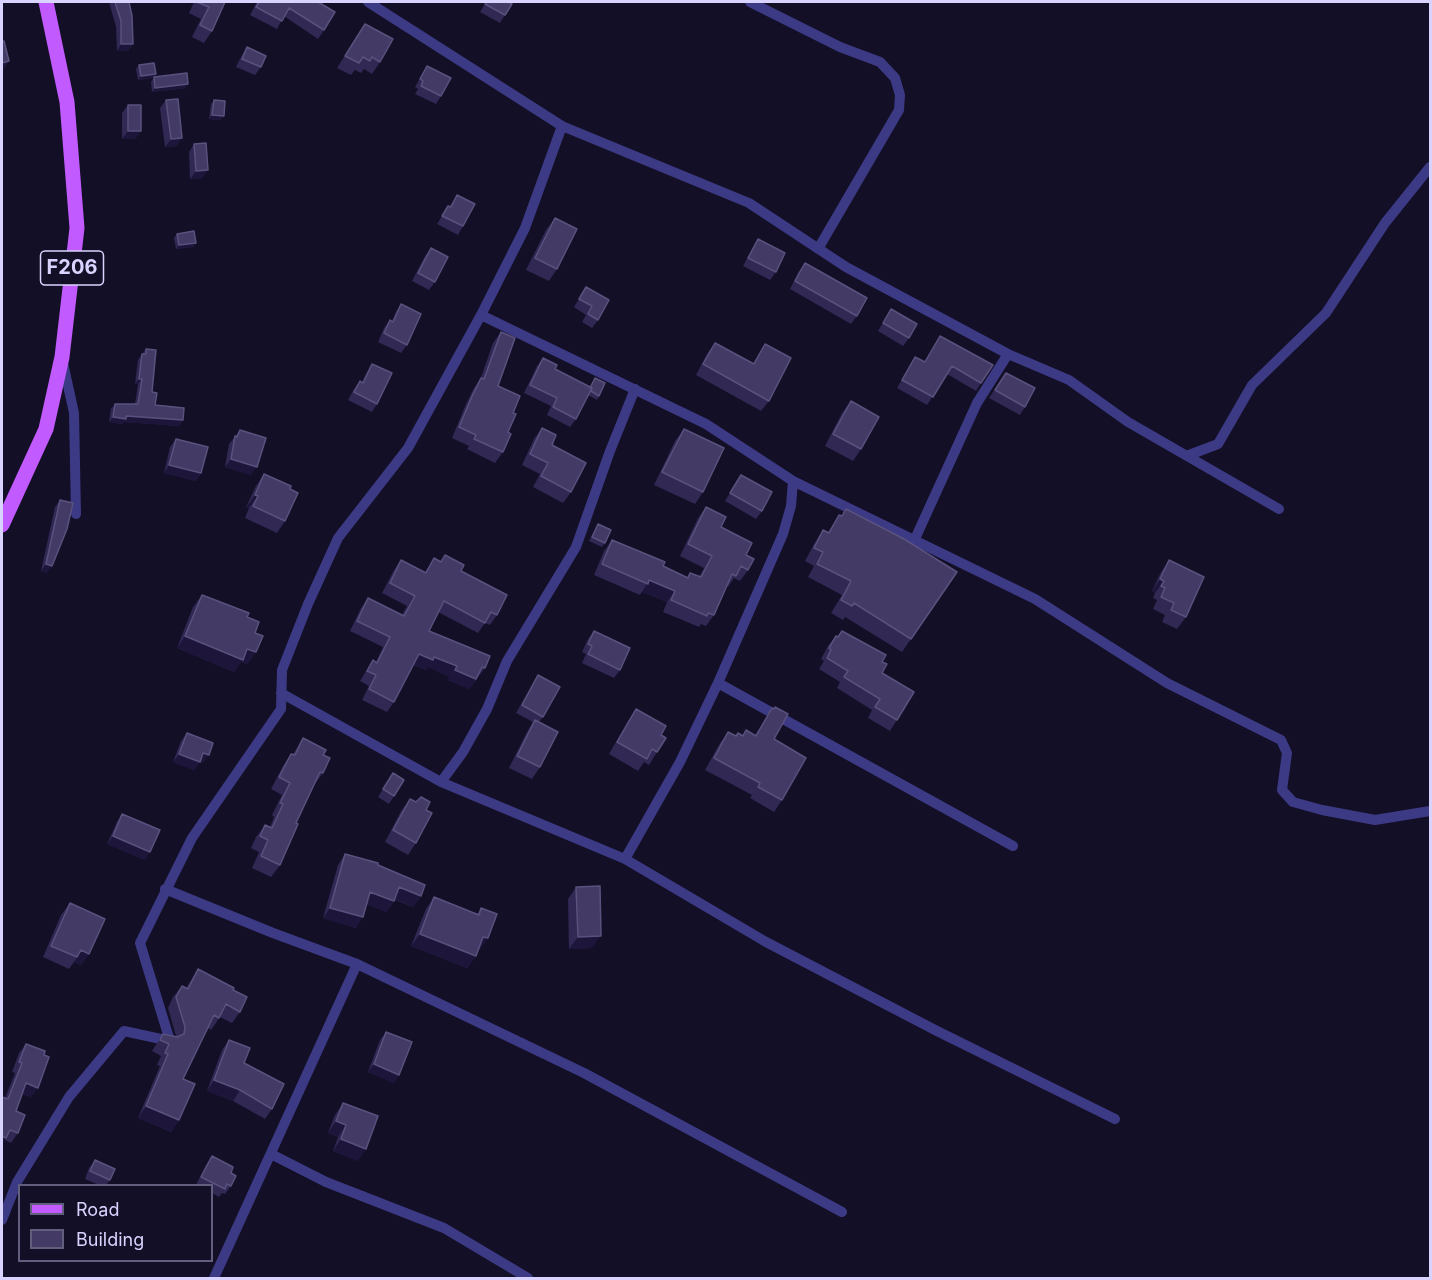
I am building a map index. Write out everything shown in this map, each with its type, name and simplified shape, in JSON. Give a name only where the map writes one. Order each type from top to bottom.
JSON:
[{"type":"main road","name":"F206","points":[[2,525],[46,429],[62,357],[77,228],[67,102],[46,2]]},
{"type":"street","points":[[368,2],[562,126],[749,203],[846,267],[1008,354],[1069,380],[1128,422],[1279,509]]},
{"type":"street","points":[[750,2],[840,47],[880,62],[895,78],[900,95],[899,110],[818,249]]},
{"type":"street","points":[[2,1220],[17,1182],[69,1097],[124,1031],[171,1041],[140,943],[192,838],[281,709],[282,670],[308,604],[338,538],[408,448],[481,315],[525,228],[562,126]]},
{"type":"street","points":[[1188,455],[1218,444],[1252,385],[1326,313],[1384,223],[1431,167]]},
{"type":"street","points":[[481,315],[706,424],[793,481],[1035,599],[1167,683],[1281,740],[1287,753],[1282,790],[1293,802],[1375,820],[1431,811]]},
{"type":"street","points":[[914,541],[977,403],[1008,354]]},
{"type":"street","points":[[62,357],[74,413],[76,514]]},
{"type":"street","points":[[441,782],[463,752],[487,709],[507,661],[576,547],[635,389]]},
{"type":"street","points":[[625,859],[680,762],[718,683],[783,534],[791,506],[793,481]]},
{"type":"street","points":[[718,683],[1013,846]]},
{"type":"street","points":[[281,693],[441,782],[625,859],[766,942],[937,1031],[1115,1119]]},
{"type":"street","points":[[165,889],[357,964],[584,1073],[842,1212]]},
{"type":"street","points":[[214,1278],[357,964]]},
{"type":"street","points":[[271,1154],[326,1182],[444,1228],[528,1278]]},
{"type":"building","points":[[115,2],[129,2],[133,44],[121,44],[121,21]]},
{"type":"building","points":[[197,2],[225,2],[212,31],[200,25],[209,7]]},
{"type":"building","points":[[259,2],[318,2],[335,12],[324,30],[289,8],[282,21],[256,7]]},
{"type":"building","points":[[487,2],[512,4],[505,15],[485,4]]},
{"type":"building","points":[[365,24],[393,39],[380,62],[372,57],[370,61],[363,57],[359,63],[345,56]]},
{"type":"building","points":[[2,41],[4,41],[9,61],[2,63]]},
{"type":"building","points":[[247,47],[266,56],[261,67],[242,59]]},
{"type":"building","points":[[154,63],[156,74],[141,76],[139,65]]},
{"type":"building","points":[[427,66],[451,78],[441,96],[421,86],[423,81],[420,79]]},
{"type":"building","points":[[187,73],[188,84],[155,88],[154,77]]},
{"type":"building","points":[[178,99],[182,138],[171,139],[166,100]]},
{"type":"building","points":[[214,100],[225,101],[224,116],[212,115]]},
{"type":"building","points":[[128,105],[141,105],[141,131],[128,131]]},
{"type":"building","points":[[206,143],[208,170],[196,171],[194,144]]},
{"type":"building","points":[[457,195],[475,204],[463,226],[442,216],[448,206],[451,207]]},
{"type":"building","points":[[555,218],[577,229],[557,269],[535,258]]},
{"type":"building","points":[[194,231],[196,243],[179,245],[177,234]]},
{"type":"building","points":[[758,239],[785,253],[776,272],[748,258]]},
{"type":"building","points":[[431,248],[448,257],[435,282],[418,273]]},
{"type":"building","points":[[805,263],[867,298],[857,316],[795,281]]},
{"type":"building","points":[[586,287],[609,300],[598,320],[588,314],[592,306],[579,299]]},
{"type":"building","points":[[401,304],[421,314],[407,345],[384,333],[390,320],[393,322]]},
{"type":"building","points":[[891,309],[917,324],[909,338],[883,323]]},
{"type":"building","points":[[501,332],[515,338],[498,386],[520,396],[513,413],[516,414],[508,432],[511,434],[503,452],[474,439],[476,435],[459,427],[481,378],[484,379]]},
{"type":"building","points":[[940,336],[993,365],[981,383],[952,366],[933,397],[902,380],[915,357],[925,362]]},
{"type":"building","points":[[715,343],[754,364],[765,344],[791,358],[769,401],[703,364]]},
{"type":"building","points":[[146,349],[156,350],[152,392],[157,393],[155,405],[184,408],[183,420],[113,417],[115,404],[138,404],[142,379],[139,379],[142,354],[146,354]]},
{"type":"building","points":[[543,358],[557,365],[555,369],[592,388],[576,419],[553,407],[557,398],[530,385]]},
{"type":"building","points":[[372,364],[392,373],[377,404],[354,392],[360,381],[363,383]]},
{"type":"building","points":[[1006,373],[1035,388],[1025,407],[995,390]]},
{"type":"building","points":[[595,378],[605,383],[599,396],[590,388]]},
{"type":"building","points":[[851,401],[879,417],[861,449],[833,434]]},
{"type":"building","points":[[542,428],[556,435],[552,445],[586,463],[571,492],[541,476],[548,463],[530,454]]},
{"type":"building","points":[[684,429],[724,448],[703,492],[662,472]]},
{"type":"building","points":[[240,430],[266,438],[257,467],[231,459],[235,436],[237,437]]},
{"type":"building","points":[[176,439],[208,447],[201,473],[169,465]]},
{"type":"building","points":[[264,474],[291,486],[290,489],[298,493],[285,521],[253,506]]},
{"type":"building","points":[[741,475],[772,492],[762,511],[730,493]]},
{"type":"building","points":[[60,500],[73,503],[67,529],[52,566],[46,564]]},
{"type":"building","points":[[706,507],[726,517],[721,527],[752,543],[746,555],[754,559],[748,570],[741,566],[736,576],[732,574],[714,615],[708,613],[707,616],[671,600],[675,591],[649,580],[648,584],[602,564],[612,540],[665,562],[663,566],[688,578],[690,573],[701,577],[712,556],[688,544]]},
{"type":"building","points":[[846,509],[904,539],[957,572],[911,639],[854,603],[852,606],[841,600],[851,581],[817,564],[823,552],[814,548],[823,530],[829,533],[839,515],[842,516]]},
{"type":"building","points":[[598,524],[611,530],[605,543],[592,537]]},
{"type":"building","points":[[445,555],[464,565],[461,571],[507,595],[497,615],[491,612],[485,623],[444,601],[429,631],[490,656],[485,668],[482,667],[476,679],[455,670],[457,666],[419,654],[394,702],[369,689],[376,675],[367,671],[373,660],[377,663],[390,637],[357,621],[368,598],[404,616],[415,596],[390,583],[401,560],[426,573],[434,558],[441,562]]},
{"type":"building","points":[[1169,560],[1204,577],[1186,617],[1171,610],[1174,603],[1161,597],[1165,588],[1161,586],[1164,581],[1160,579]]},
{"type":"building","points":[[202,595],[249,613],[247,617],[259,622],[255,633],[263,636],[256,652],[247,649],[243,660],[185,636]]},
{"type":"building","points":[[594,631],[630,648],[620,670],[588,654],[592,646],[588,644]]},
{"type":"building","points":[[842,631],[886,655],[882,662],[887,664],[882,673],[914,692],[897,720],[875,707],[880,699],[844,677],[848,671],[827,658],[831,650],[829,648]]},
{"type":"building","points":[[538,675],[560,687],[543,717],[522,705]]},
{"type":"building","points":[[775,707],[788,714],[774,739],[806,758],[782,800],[758,787],[760,783],[714,758],[728,732],[736,736],[738,733],[743,736],[746,730],[756,736],[772,708]]},
{"type":"building","points":[[636,709],[666,726],[661,735],[666,738],[657,752],[652,749],[647,759],[617,742]]},
{"type":"building","points":[[535,720],[558,732],[540,767],[517,756]]},
{"type":"building","points":[[187,733],[213,743],[209,755],[203,753],[200,762],[179,754]]},
{"type":"building","points":[[303,738],[326,750],[323,755],[330,758],[323,773],[320,772],[296,823],[298,824],[280,865],[261,856],[268,840],[260,836],[265,825],[272,828],[283,804],[280,803],[290,783],[279,777],[291,754],[295,755]]},
{"type":"building","points":[[393,773],[404,780],[394,796],[383,789]]},
{"type":"building","points":[[421,797],[430,802],[426,810],[432,813],[416,843],[393,830],[410,799],[416,802]]},
{"type":"building","points":[[122,814],[160,830],[150,852],[113,836]]},
{"type":"building","points":[[345,854],[378,863],[378,865],[425,885],[421,896],[399,887],[394,901],[370,892],[363,917],[330,908]]},
{"type":"building","points":[[600,886],[601,936],[578,937],[576,887]]},
{"type":"building","points":[[434,897],[479,915],[481,908],[497,914],[488,938],[483,937],[476,956],[420,934]]},
{"type":"building","points":[[70,903],[105,919],[89,954],[81,950],[77,957],[51,946]]},
{"type":"building","points":[[198,969],[247,997],[240,1012],[226,1004],[219,1018],[214,1015],[183,1079],[195,1084],[179,1120],[146,1106],[168,1054],[165,1053],[169,1044],[160,1040],[163,1034],[177,1037],[184,1034],[185,1027],[176,997],[182,986],[188,989]]},
{"type":"building","points":[[386,1032],[412,1042],[399,1075],[374,1064]]},
{"type":"building","points":[[229,1040],[250,1048],[244,1063],[284,1084],[272,1109],[240,1090],[214,1080]]},
{"type":"building","points":[[26,1044],[45,1051],[44,1055],[49,1057],[38,1088],[26,1083],[16,1111],[25,1115],[18,1133],[10,1130],[6,1138],[2,1136],[2,1097],[8,1099],[22,1063],[19,1062]]},
{"type":"building","points":[[343,1103],[378,1116],[366,1149],[341,1139],[346,1125],[336,1121]]},
{"type":"building","points":[[212,1156],[233,1167],[231,1173],[236,1176],[231,1186],[227,1184],[225,1189],[201,1177]]},
{"type":"building","points":[[95,1160],[115,1169],[110,1180],[90,1171]]}]
